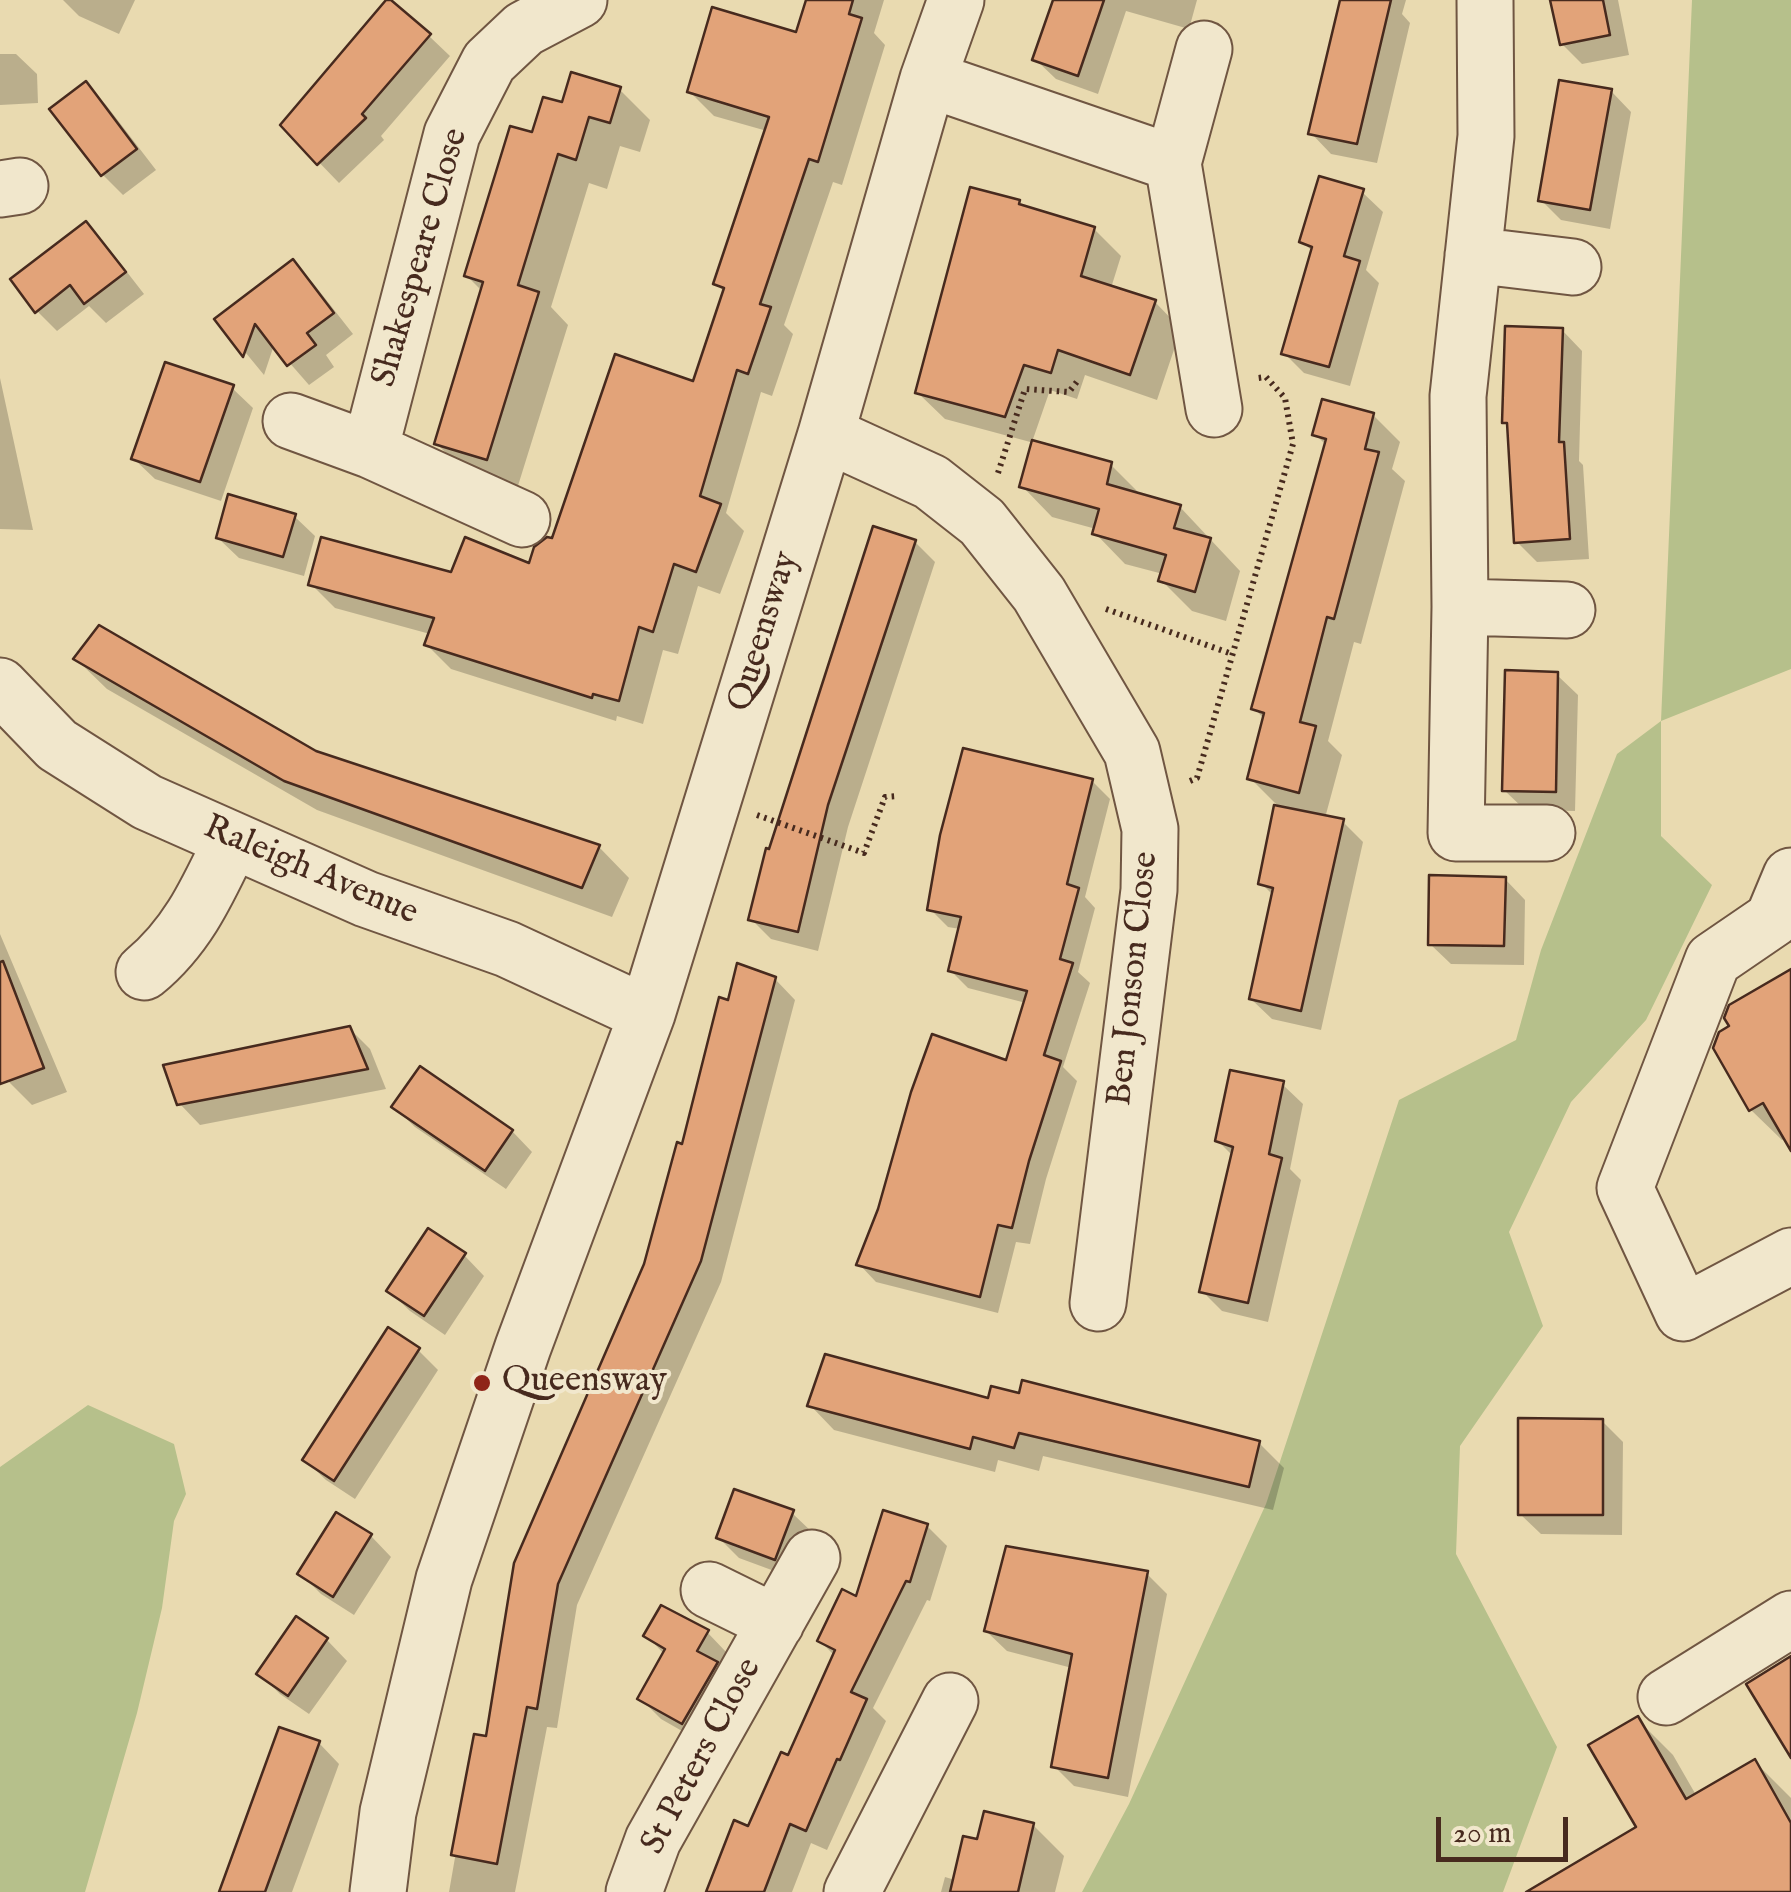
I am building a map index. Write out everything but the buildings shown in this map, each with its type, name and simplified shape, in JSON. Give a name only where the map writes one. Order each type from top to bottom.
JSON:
[{"type":"street","name":"Shakespeare Close","points":[[370,450],[452,134],[510,14],[579,0]]},
{"type":"street","name":"Queensway","points":[[378,1892],[388,1812],[444,1579],[523,1347],[647,1014],[826,434],[928,79],[956,0]]},
{"type":"street","points":[[1485,0],[1486,136],[1458,396],[1456,833],[1547,833]]},
{"type":"street","points":[[1204,49],[1173,163],[1212,399]]},
{"type":"street","points":[[928,79],[1173,163]]},
{"type":"street","points":[[1473,255],[1573,267]]},
{"type":"street","points":[[292,421],[370,450],[522,520]]},
{"type":"street","name":"Ben Jonson Close","points":[[826,434],[931,482],[982,522],[1050,612],[1132,752],[1150,829],[1148,890],[1098,1303]]},
{"type":"street","points":[[1460,608],[1567,610]]},
{"type":"street","name":"Raleigh Avenue","points":[[0,686],[57,745],[147,802],[366,899],[507,949],[647,1014]]},
{"type":"street","points":[[144,972],[183,934],[232,840]]},
{"type":"street","points":[[1791,876],[1773,919],[1713,960],[1625,1188],[1683,1313],[1791,1256]]},
{"type":"street","name":"St Peters Close","points":[[634,1892],[654,1840],[812,1558]]},
{"type":"street","name":"St Peters Close","points":[[709,1590],[776,1623]]},
{"type":"street","points":[[1666,1697],[1791,1619]]},
{"type":"street","points":[[852,1892],[950,1701]]},
{"type":"path","points":[[1143,801],[1197,778],[1293,444],[1284,398],[1266,377],[1212,399]]},
{"type":"path","points":[[982,522],[1025,389],[1070,392],[1079,379]]},
{"type":"path","points":[[1050,612],[1076,598],[1232,654]]},
{"type":"path","points":[[713,800],[864,852],[885,798],[898,796]]},
{"type":"green space","points":[[1692,0],[1791,0],[1791,669],[1661,721]]},
{"type":"green space","points":[[1661,721],[1661,836],[1712,885],[1646,1020],[1571,1102],[1509,1232],[1543,1326],[1460,1446],[1456,1554],[1557,1747],[1503,1892],[1082,1892],[1129,1804],[1266,1504],[1399,1100],[1516,1040],[1541,950],[1617,754]]},
{"type":"green space","points":[[88,1405],[174,1444],[186,1494],[174,1521],[162,1608],[137,1713],[85,1892],[0,1892],[0,1467]]},
{"type":"place","name":"Queensway","points":[[482,1383]]}]
